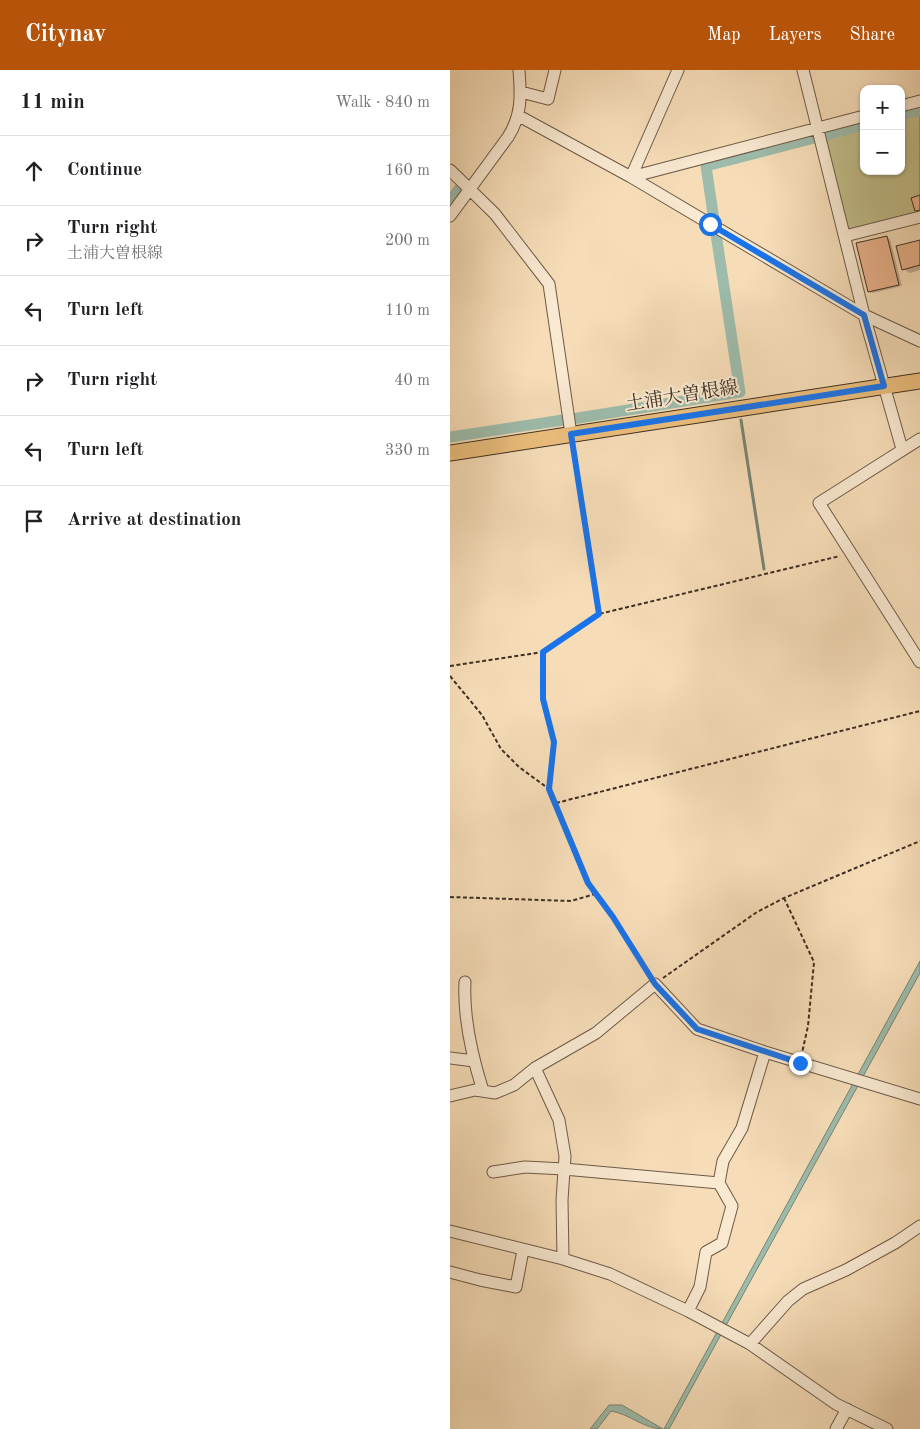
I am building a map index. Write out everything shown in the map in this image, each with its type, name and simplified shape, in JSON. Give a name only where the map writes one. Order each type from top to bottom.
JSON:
[{"type":"main road","name":"土浦大曽根線","points":[[450,454],[920,381]]},
{"type":"street","points":[[450,216],[508,138],[519,116],[521,92],[519,70]]},
{"type":"street","points":[[521,92],[548,99],[555,70]]},
{"type":"street","points":[[631,177],[678,70]]},
{"type":"street","points":[[803,70],[864,315],[902,449]]},
{"type":"street","points":[[905,105],[920,101]]},
{"type":"street","points":[[519,116],[631,177],[864,315],[920,341]]},
{"type":"street","points":[[631,177],[860,117]]},
{"type":"street","points":[[450,170],[495,214],[549,284],[571,434]]},
{"type":"street","points":[[845,236],[920,216]]},
{"type":"street","points":[[920,439],[820,503],[920,662]]},
{"type":"street","points":[[465,982],[464,1004],[474,1061],[483,1091]]},
{"type":"street","points":[[450,1096],[468,1090],[495,1093],[514,1085],[535,1068],[596,1033],[655,984],[697,1029],[800,1063],[920,1098]]},
{"type":"street","points":[[688,1311],[700,1287],[706,1252],[722,1243],[732,1206],[719,1183],[723,1162],[742,1128],[765,1052]]},
{"type":"street","points":[[450,1058],[474,1061]]},
{"type":"street","points":[[535,1068],[559,1120],[565,1156],[562,1200],[563,1259]]},
{"type":"street","points":[[493,1172],[525,1167],[564,1168],[719,1183]]},
{"type":"street","points":[[750,1344],[788,1301],[803,1289],[846,1270],[895,1243],[920,1226]]},
{"type":"street","points":[[450,1231],[563,1259],[610,1274],[688,1311],[750,1344],[836,1404],[887,1429]]},
{"type":"street","points":[[450,1272],[516,1287],[523,1250]]},
{"type":"street","points":[[836,1429],[847,1410]]},
{"type":"path","points":[[571,434],[599,614]]},
{"type":"path","points":[[450,666],[543,652],[599,614],[851,553]]},
{"type":"path","points":[[543,652],[543,699],[554,742],[549,789],[588,883],[613,917],[655,984],[757,912],[784,898],[920,841]]},
{"type":"path","points":[[450,676],[482,715],[501,749],[518,767],[549,789]]},
{"type":"path","points":[[555,803],[920,711]]},
{"type":"path","points":[[450,898],[571,901],[595,894]]},
{"type":"path","points":[[784,898],[814,962],[808,1026],[800,1063]]},
{"type":"shaded area","points":[[920,114],[920,212],[847,231],[826,139],[860,130],[860,175],[905,175],[905,118]]},
{"type":"shaded area","points":[[920,961],[920,973],[669,1429],[664,1429]]},
{"type":"shaded area","points":[[609,1405],[622,1405],[663,1429],[650,1427],[611,1411],[597,1429],[590,1429]]},
{"type":"building","points":[[920,195],[920,210],[915,211],[911,198]]},
{"type":"building","points":[[887,236],[899,285],[868,292],[856,243]]},
{"type":"building","points":[[920,240],[920,265],[902,270],[896,246]]},
{"type":"waterway","points":[[905,114],[920,110]]},
{"type":"waterway","points":[[714,220],[706,166],[860,126]]},
{"type":"waterway","points":[[450,201],[459,189]]},
{"type":"waterway","points":[[572,419],[740,392],[716,234]]},
{"type":"waterway","points":[[450,437],[563,420]]},
{"type":"waterway","points":[[741,420],[764,569]]},
{"type":"route","points":[[710,224],[864,315],[884,386],[571,434],[599,614],[543,652],[543,699],[554,742],[549,789],[588,883],[613,917],[655,984],[697,1029],[800,1063]]}]
